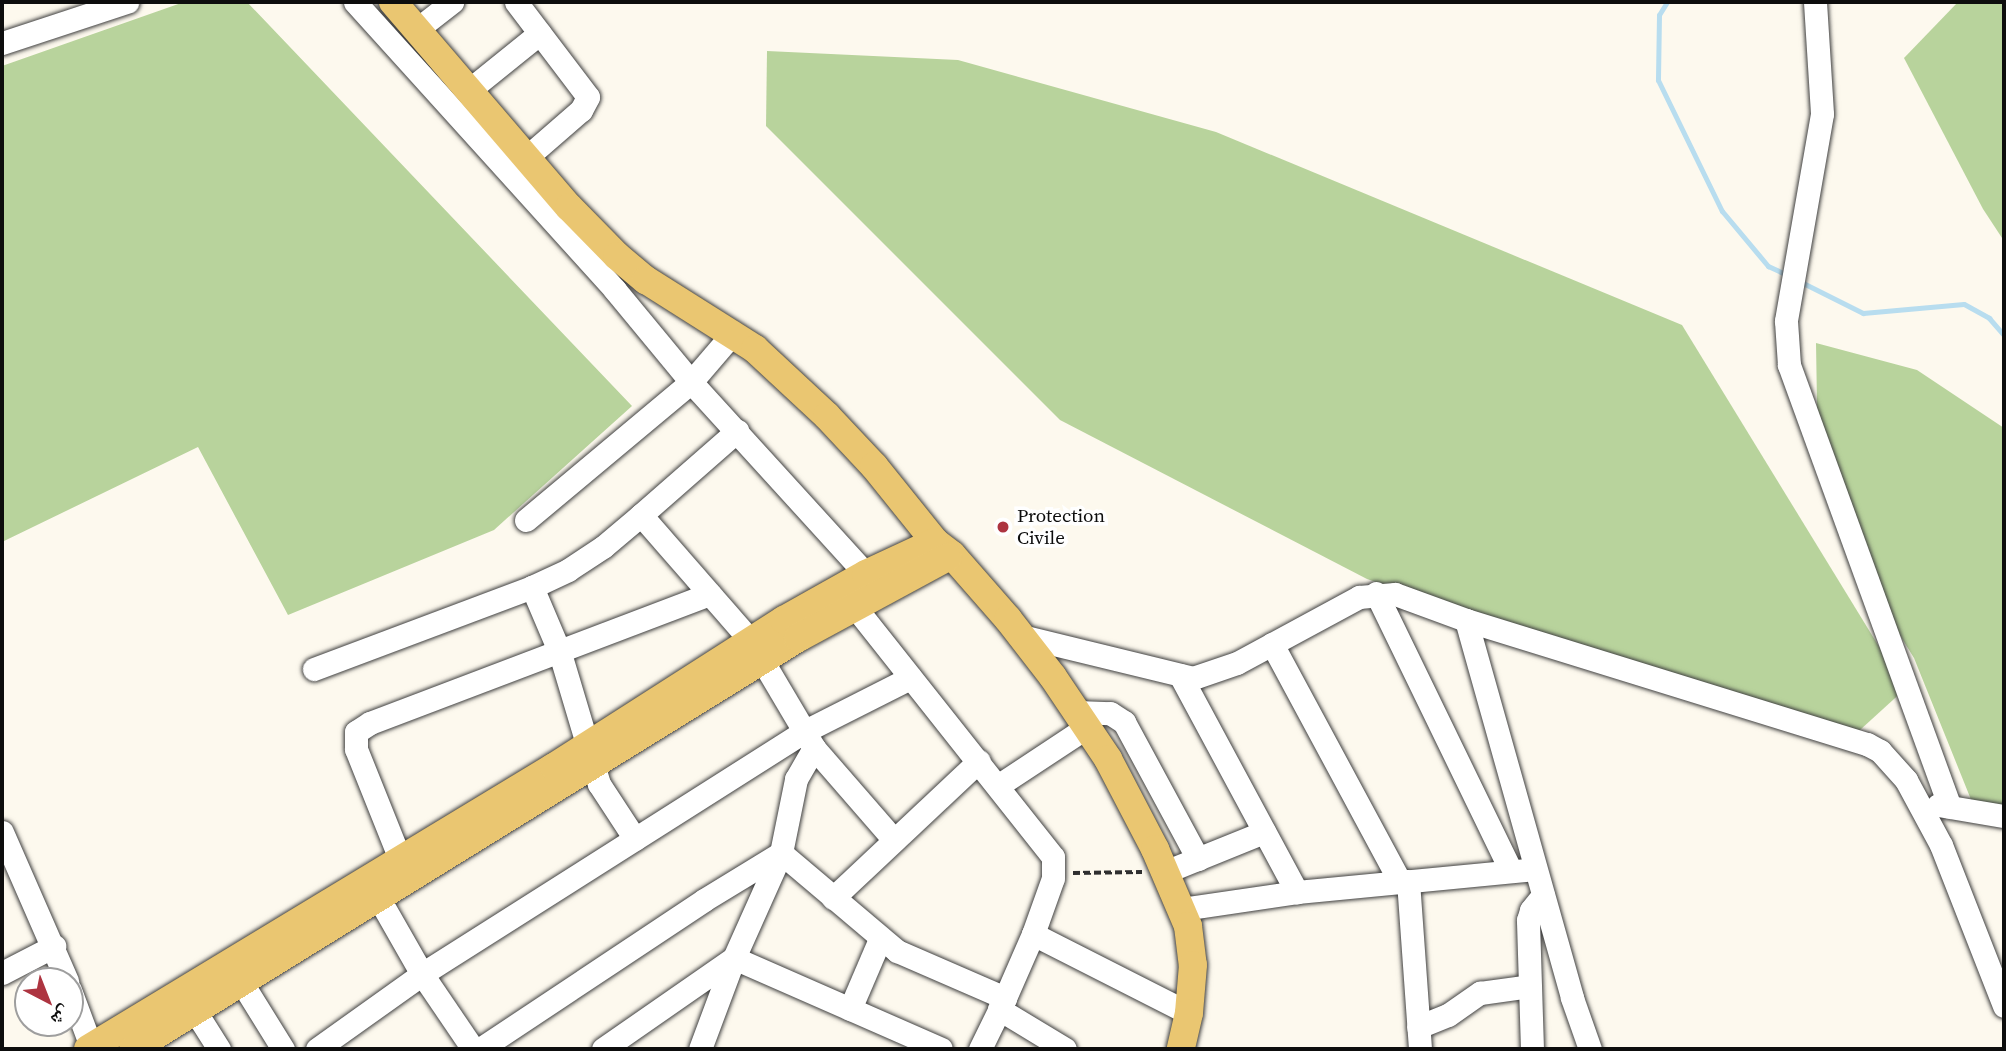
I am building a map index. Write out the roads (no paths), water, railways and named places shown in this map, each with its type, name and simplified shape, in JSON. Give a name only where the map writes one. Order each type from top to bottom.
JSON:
[{"type":"main road","points":[[393,2],[527,157],[557,210],[599,239],[646,280],[755,349],[827,416],[874,466],[1021,636],[1108,759],[1182,909],[1188,926],[1193,965],[1189,1013],[1181,1049]]},
{"type":"main road","points":[[91,1049],[373,889],[591,756],[791,629],[866,574],[943,549]]},
{"type":"main road","points":[[791,629],[854,606],[943,549]]},
{"type":"main road","points":[[133,1049],[242,983],[373,889]]},
{"type":"street","points":[[355,2],[557,210],[615,290],[691,382],[866,574]]},
{"type":"street","points":[[416,30],[452,2]]},
{"type":"street","points":[[516,2],[588,97],[577,115],[527,157]]},
{"type":"street","points":[[1815,2],[1822,114],[1786,321],[1787,351],[1795,384],[1950,807]]},
{"type":"street","points":[[2,43],[116,3]]},
{"type":"street","points":[[468,91],[540,33]]},
{"type":"street","points":[[526,520],[691,382],[733,333]]},
{"type":"street","points":[[314,669],[532,587],[568,570],[603,547],[737,431]]},
{"type":"street","points":[[641,514],[756,650],[809,739],[894,840]]},
{"type":"street","points":[[532,587],[560,653],[591,756],[608,800],[635,839]]},
{"type":"street","points":[[1021,636],[1180,676],[1206,676],[1272,644],[1344,603],[1376,593],[1395,594],[1466,620],[1867,744],[1890,761],[1906,780],[1941,845],[2004,1006]]},
{"type":"street","points":[[1376,593],[1511,871]]},
{"type":"street","points":[[404,870],[355,748],[356,732],[370,723],[560,653],[709,594]]},
{"type":"street","points":[[854,606],[999,785],[1053,858],[1054,873],[1033,934],[980,1049]]},
{"type":"street","points":[[1466,620],[1535,869],[1590,1049]]},
{"type":"street","points":[[1272,644],[1404,882],[1419,1038]]},
{"type":"street","points":[[1180,676],[1297,892]]},
{"type":"street","points":[[317,1049],[422,974],[635,839],[910,678]]},
{"type":"street","points":[[999,785],[1082,720],[1110,713],[1125,722],[1198,859]]},
{"type":"street","points":[[707,1047],[734,958],[781,853],[796,779],[809,739]]},
{"type":"street","points":[[834,898],[979,761]]},
{"type":"street","points":[[1917,802],[2004,816]]},
{"type":"street","points":[[2,831],[62,967]]},
{"type":"street","points":[[1165,872],[1264,832]]},
{"type":"street","points":[[781,853],[897,951],[1002,1004],[1065,1049]]},
{"type":"street","points":[[494,1045],[781,853]]},
{"type":"street","points":[[1182,909],[1297,892],[1535,869]]},
{"type":"street","points":[[373,889],[422,974],[474,1049]]},
{"type":"street","points":[[1532,1049],[1528,920],[1531,910],[1543,895]]},
{"type":"street","points":[[1033,934],[1189,1013]]},
{"type":"street","points":[[850,1009],[880,939]]},
{"type":"street","points":[[2,973],[54,946]]},
{"type":"street","points":[[734,958],[941,1049]]},
{"type":"street","points":[[612,1047],[734,958]]},
{"type":"street","points":[[242,983],[283,1049]]},
{"type":"street","points":[[1419,1038],[1480,993],[1530,986]]},
{"type":"street","points":[[195,1011],[219,1049]]},
{"type":"street","points":[[84,1029],[91,1049]]},
{"type":"waterway","points":[[1667,2],[1659,15],[1658,80],[1722,211],[1768,266],[1787,275]]},
{"type":"waterway","points":[[1799,281],[1863,313],[1964,304],[1989,318],[2004,335]]},
{"type":"place","name":"Protection Civile","points":[[1003,527]]}]
